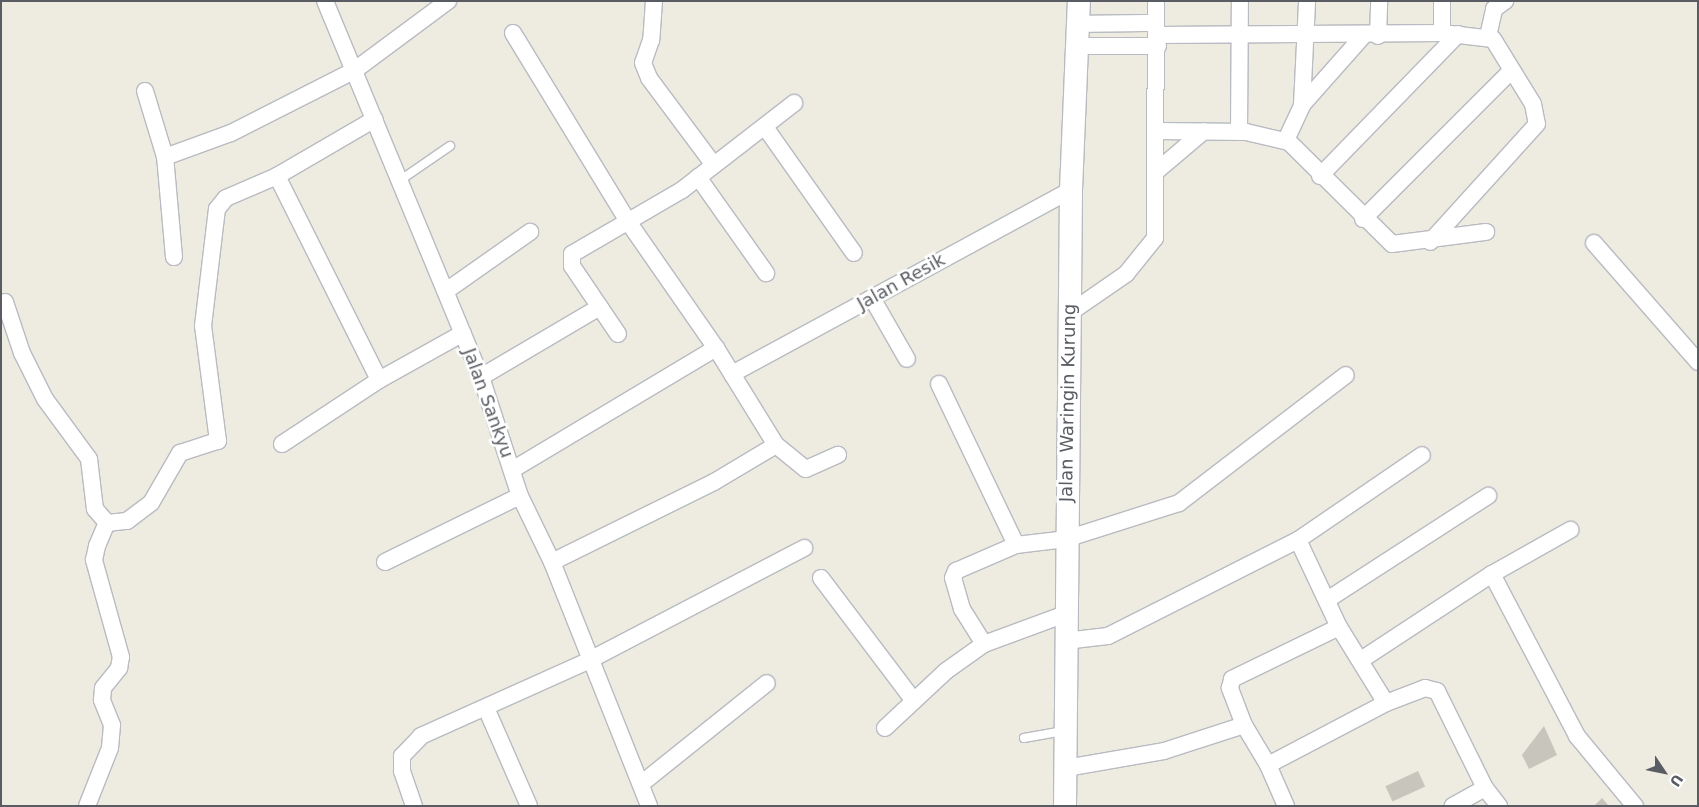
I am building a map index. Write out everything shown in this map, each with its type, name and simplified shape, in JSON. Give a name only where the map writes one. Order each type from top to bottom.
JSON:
[{"type":"street","name":"Jalan Sankyu","points":[[325,1],[446,290],[481,377],[520,496],[552,562],[588,661],[649,806]]},
{"type":"street","points":[[165,157],[266,116],[355,70],[448,1]]},
{"type":"street","points":[[654,1],[651,40],[643,63],[649,78],[713,164]]},
{"type":"street","name":"Jalan Waringin Kurung","points":[[1065,806],[1066,768],[1063,731],[1071,190],[1079,1]]},
{"type":"street","points":[[1070,312],[1112,286],[1151,249],[1158,228],[1156,1]]},
{"type":"street","points":[[1239,132],[1240,1]]},
{"type":"street","points":[[1302,106],[1308,36],[1307,1]]},
{"type":"street","points":[[1286,140],[1302,106],[1371,36],[1379,1]]},
{"type":"street","points":[[1442,1],[1450,33]]},
{"type":"street","points":[[1488,36],[1497,4]]},
{"type":"street","points":[[513,33],[629,223],[716,348],[776,445],[806,469],[838,455]]},
{"type":"street","points":[[1079,35],[1240,34],[1371,36],[1450,33],[1488,36],[1498,43],[1510,72],[1533,104],[1537,124],[1430,242]]},
{"type":"street","points":[[1320,176],[1450,33]]},
{"type":"street","points":[[1079,35],[1157,35]]},
{"type":"street","points":[[1363,219],[1510,72]]},
{"type":"street","points":[[145,91],[165,157],[174,257]]},
{"type":"street","points":[[618,334],[571,257],[629,223],[698,177],[794,103]]},
{"type":"street","points":[[107,523],[140,514],[180,453],[218,441],[203,326],[217,209],[226,198],[277,176],[375,119]]},
{"type":"street","points":[[765,127],[854,252]]},
{"type":"street","points":[[1158,131],[1239,132],[1286,140],[1363,219],[1392,244],[1430,242],[1486,232]]},
{"type":"street","points":[[1158,170],[1204,131]]},
{"type":"street","points":[[277,176],[380,380]]},
{"type":"street","points":[[698,177],[766,273]]},
{"type":"street","name":"Jalan Resik","points":[[732,374],[1071,190]]},
{"type":"street","points":[[446,290],[530,232]]},
{"type":"street","points":[[1594,243],[1698,362]]},
{"type":"street","points":[[872,298],[908,359]]},
{"type":"street","points":[[5,302],[22,353],[45,399],[89,459],[95,509],[107,523]]},
{"type":"street","points":[[481,377],[600,306]]},
{"type":"street","points":[[282,444],[380,380],[463,333]]},
{"type":"street","points":[[512,470],[716,348]]},
{"type":"street","points":[[984,644],[962,609],[953,578],[956,571],[987,555],[1016,546],[1066,539],[1179,503],[1346,376]]},
{"type":"street","points":[[939,384],[1016,546]]},
{"type":"street","points":[[552,562],[714,482],[776,445]]},
{"type":"street","points":[[1065,641],[1108,636],[1298,540],[1422,455]]},
{"type":"street","points":[[385,562],[520,496]]},
{"type":"street","points":[[1327,600],[1488,496]]},
{"type":"street","points":[[87,806],[110,748],[112,725],[102,700],[104,688],[119,668],[121,657],[94,560],[107,523]]},
{"type":"street","points":[[1361,660],[1492,574],[1570,530]]},
{"type":"street","points":[[1298,540],[1339,627],[1386,703]]},
{"type":"street","points":[[414,806],[402,771],[408,746],[421,736],[588,661],[804,548]]},
{"type":"street","points":[[1492,574],[1577,736],[1634,806]]},
{"type":"street","points":[[821,578],[914,700]]},
{"type":"street","points":[[885,728],[914,700],[984,644],[1065,614]]},
{"type":"street","points":[[1286,806],[1268,765],[1244,725],[1230,688],[1232,680],[1339,627]]},
{"type":"street","points":[[641,784],[767,683]]},
{"type":"street","points":[[1268,765],[1386,703],[1425,688],[1437,691],[1485,788],[1499,806]]},
{"type":"street","points":[[486,708],[529,806]]},
{"type":"street","points":[[1066,768],[1164,751],[1244,725]]},
{"type":"street","points":[[1453,806],[1485,788]]},
{"type":"lane","points":[[399,181],[450,146]]},
{"type":"lane","points":[[1024,738],[1063,731]]},
{"type":"building","points":[[1544,726],[1557,755],[1529,769],[1522,755]]},
{"type":"building","points":[[1418,771],[1425,786],[1393,802],[1385,786]]},
{"type":"building","points":[[1602,798],[1609,806],[1594,806]]}]
